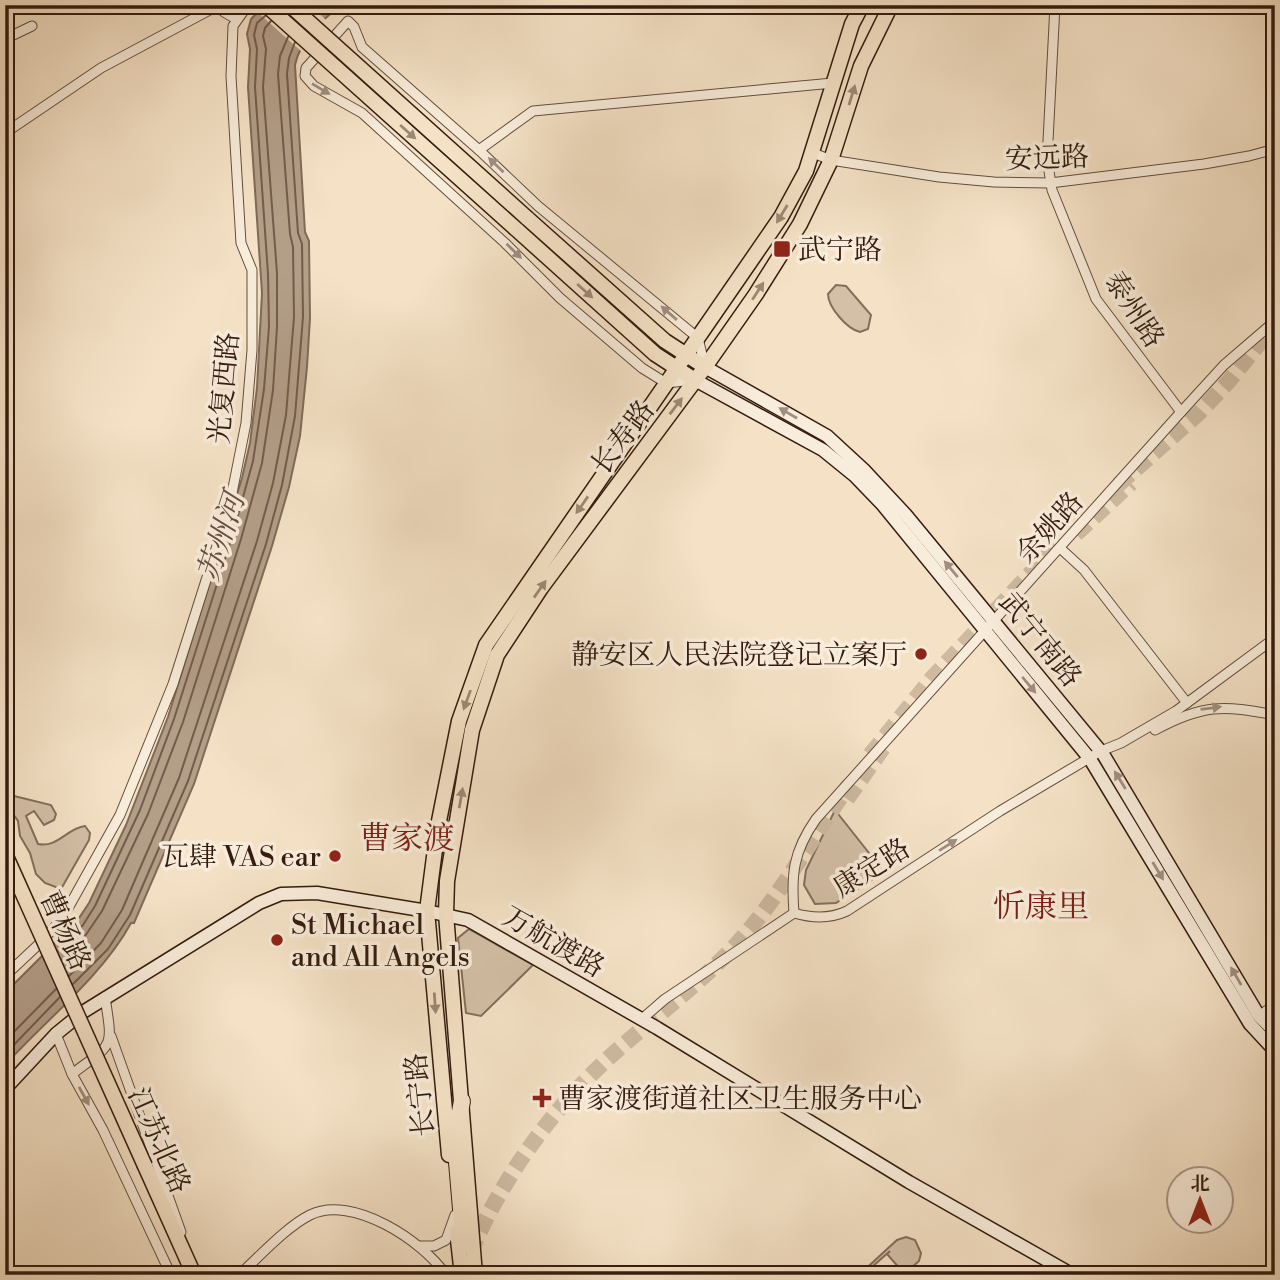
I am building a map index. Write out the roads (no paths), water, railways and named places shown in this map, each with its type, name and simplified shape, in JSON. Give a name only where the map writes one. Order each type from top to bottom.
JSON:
[{"type":"highway","points":[[462,1101],[455,1139],[464,1244]]},
{"type":"main road","points":[[266,5],[655,354],[695,380]]},
{"type":"main road","points":[[290,5],[665,341],[686,356]]},
{"type":"main road","name":"长寿路","points":[[428,911],[438,826],[459,721],[486,645],[781,217],[806,171],[821,157],[833,83],[852,24],[862,5]]},
{"type":"main road","name":"长寿路","points":[[446,914],[446,881],[472,730],[497,655],[541,588],[705,367],[800,224],[821,157],[891,5]]},
{"type":"main road","name":"武宁南路","points":[[686,356],[827,436],[865,471],[906,515],[1102,752],[1259,1016],[1275,1032]]},
{"type":"main road","name":"武宁南路","points":[[695,380],[823,450],[855,476],[882,504],[1090,759],[1250,1024],[1275,1051]]},
{"type":"main road","name":"曹杨路","points":[[5,855],[78,1028]]},
{"type":"main road","name":"曹杨路","points":[[5,877],[78,1028]]},
{"type":"main road","name":"万航渡路","points":[[5,1089],[56,1034],[105,997],[259,903],[281,894],[317,893],[446,914],[468,920],[642,1019],[909,1182],[1073,1275]]},
{"type":"main road","name":"长宁路","points":[[428,911],[462,1275]]},
{"type":"main road","name":"长宁路","points":[[446,914],[475,1275]]},
{"type":"main road","name":"江苏北路","points":[[78,1028],[141,1168],[184,1275]]},
{"type":"main road","name":"江苏北路","points":[[141,1168],[195,1274]]},
{"type":"street","points":[[5,133],[101,68],[219,5],[224,12],[236,19],[248,5]]},
{"type":"street","name":"泰州路","points":[[1055,5],[1048,141],[1050,183],[1096,299],[1181,412]]},
{"type":"street","name":"光复西路","points":[[5,976],[62,919],[120,815],[173,684],[229,509],[247,415],[253,326],[251,265],[240,243],[232,101],[231,42],[236,19]]},
{"type":"street","points":[[695,380],[666,383],[626,355],[560,298],[505,243],[362,113],[314,86],[306,76],[306,68],[348,21],[354,27],[362,47],[480,149],[538,206],[698,338],[705,367]]},
{"type":"street","points":[[5,39],[32,26]]},
{"type":"street","points":[[480,149],[533,111],[833,83]]},
{"type":"street","name":"安远路","points":[[821,157],[939,177],[1050,183],[1204,164],[1275,149]]},
{"type":"street","name":"余姚路","points":[[793,913],[792,877],[795,857],[803,837],[816,819],[1224,365],[1275,321]]},
{"type":"street","points":[[1060,548],[1084,570],[1187,703]]},
{"type":"street","name":"康定路","points":[[793,913],[828,917],[847,911],[1000,811],[1187,703],[1275,638]]},
{"type":"street","name":"康定路","points":[[1102,752],[1122,747],[1175,719],[1199,710],[1224,707],[1275,715]]},
{"type":"street","points":[[642,1019],[665,999],[793,913]]},
{"type":"street","points":[[105,997],[111,1036],[195,1274]]},
{"type":"street","points":[[1259,1016],[1273,1006],[1275,997]]},
{"type":"street","points":[[56,1034],[72,1074],[103,1130],[171,1275]]},
{"type":"street","points":[[72,1074],[107,1048],[111,1036]]},
{"type":"street","points":[[239,1275],[301,1220],[313,1213],[325,1211],[368,1216],[383,1222],[418,1246],[446,1275]]},
{"type":"street","points":[[418,1246],[434,1246],[446,1240],[455,1216]]},
{"type":"water","points":[[265,5],[341,5],[319,24],[307,39],[295,65],[305,232],[309,241],[310,318],[300,436],[289,487],[194,784],[134,923],[131,923],[90,979],[5,1065],[5,993],[77,921],[89,903],[126,825],[168,717],[242,478],[250,443],[257,388],[262,293],[248,87],[250,49],[247,34],[251,19]]},
{"type":"tunnel","points":[[1118,485],[1199,413],[1275,324]]},
{"type":"tunnel","points":[[1076,534],[1131,483]]},
{"type":"tunnel","points":[[870,755],[932,678],[1060,542]]},
{"type":"tunnel","points":[[847,799],[883,748]]},
{"type":"tunnel","points":[[470,1253],[509,1178],[540,1133],[596,1070],[679,998],[746,934],[777,893],[849,785]]},
{"type":"place","name":"武宁路","points":[[782,249]]},
{"type":"place","name":"静安区人民法院登记立案厅","points":[[921,654]]},
{"type":"place","name":"瓦肆 VAS ear","points":[[335,856]]},
{"type":"place","name":"St Michael and All Angels","points":[[277,940]]},
{"type":"place","name":"曹家渡街道社区卫生服务中心","points":[[542,1098]]},
{"type":"district","name":"曹家渡","points":[[407,838]]},
{"type":"district","name":"忻康里","points":[[1041,906]]},
{"type":"water label","name":"苏州河","points":[[221,537]]}]
